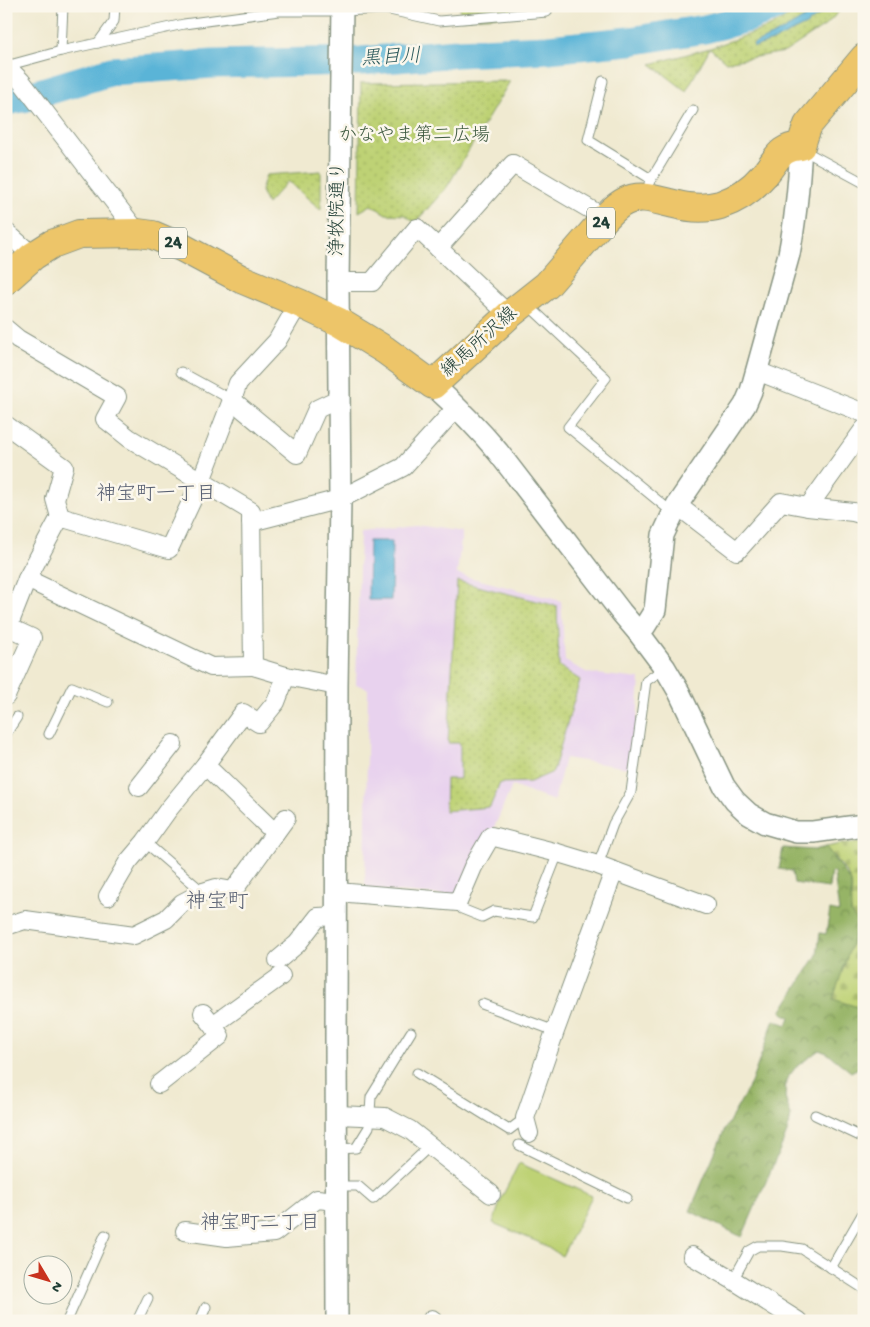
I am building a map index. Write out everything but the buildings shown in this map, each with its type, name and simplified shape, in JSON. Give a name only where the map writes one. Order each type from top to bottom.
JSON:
[{"type":"main road","points":[[801,148],[804,136],[812,120],[864,58]]},
{"type":"main road","name":"練馬所沢線","points":[[6,280],[33,256],[52,244],[79,234],[138,232],[153,235],[183,248],[241,279],[299,303],[338,322],[385,350],[433,385],[517,309],[547,285],[605,218],[625,201],[635,198],[647,188],[689,207],[717,206],[742,195],[754,185],[780,153],[787,149],[801,148]]},
{"type":"street","name":"浄牧院通り","points":[[337,1321],[336,892],[340,499],[338,282],[342,9]]},
{"type":"street","points":[[6,66],[21,81],[138,232]]},
{"type":"street","points":[[638,632],[645,626],[655,610],[664,535],[675,510],[745,405],[751,391],[792,240],[801,148]]},
{"type":"street","points":[[438,248],[513,164],[605,218]]},
{"type":"street","points":[[338,282],[372,282],[417,228],[438,248],[517,309]]},
{"type":"street","points":[[6,232],[33,256]]},
{"type":"street","points":[[60,517],[169,549],[201,481],[238,383],[277,341],[299,303]]},
{"type":"street","points":[[6,329],[18,339],[117,397],[105,419],[129,438],[251,511],[253,666]]},
{"type":"street","points":[[757,371],[864,413]]},
{"type":"street","points":[[433,385],[480,430],[665,668],[679,692],[724,786],[735,801],[749,814],[765,823],[796,832],[813,832],[864,825]]},
{"type":"street","points":[[232,400],[297,454],[318,409],[338,399]]},
{"type":"street","points":[[251,522],[340,499],[402,467],[457,406]]},
{"type":"street","points":[[6,426],[64,467],[55,499],[60,517],[28,579],[12,602],[8,627],[32,638],[6,696]]},
{"type":"street","points":[[808,507],[864,429]]},
{"type":"street","points":[[675,510],[737,551],[781,502],[864,515]]},
{"type":"street","points":[[28,579],[211,667],[253,666],[286,676],[338,686]]},
{"type":"street","points":[[108,896],[128,862],[206,765],[243,713],[259,723],[276,702],[286,676]]},
{"type":"street","points":[[139,787],[173,744]]},
{"type":"street","points":[[206,765],[275,833]]},
{"type":"street","points":[[6,926],[25,920],[134,935],[166,919],[182,903],[202,892],[216,888],[233,891],[286,818]]},
{"type":"street","points":[[336,892],[458,902],[473,867],[491,836],[558,853],[606,868],[706,905]]},
{"type":"street","points":[[524,1132],[606,868]]},
{"type":"street","points":[[159,1084],[220,1036],[208,1019],[279,968],[318,917],[336,916]]},
{"type":"street","points":[[337,1116],[385,1117],[410,1130],[491,1194]]},
{"type":"street","points":[[185,1230],[227,1238],[274,1233],[317,1199],[337,1193]]},
{"type":"street","points":[[692,1256],[733,1280],[772,1313],[798,1321]]},
{"type":"lane","points":[[61,51],[63,6]]},
{"type":"lane","points":[[98,43],[114,21],[115,6]]},
{"type":"lane","points":[[6,66],[61,51],[184,24],[280,11],[385,9],[439,21],[511,11],[548,12]]},
{"type":"lane","points":[[603,81],[588,140],[647,188],[693,110]]},
{"type":"lane","points":[[801,148],[864,183]]},
{"type":"lane","points":[[517,309],[606,378],[568,427],[675,510]]},
{"type":"lane","points":[[181,372],[232,400]]},
{"type":"lane","points":[[606,868],[613,824],[631,792],[646,681],[665,668]]},
{"type":"lane","points":[[49,734],[72,687],[108,702]]},
{"type":"lane","points":[[6,734],[17,717]]},
{"type":"lane","points":[[145,842],[202,892]]},
{"type":"lane","points":[[458,902],[462,909],[482,917],[494,911],[533,917],[558,853]]},
{"type":"lane","points":[[482,1004],[555,1031]]},
{"type":"lane","points":[[337,1149],[356,1148],[369,1127],[371,1097],[411,1032]]},
{"type":"lane","points":[[417,1073],[509,1130],[524,1132],[627,1198]]},
{"type":"lane","points":[[816,1115],[864,1138]]},
{"type":"lane","points":[[337,1193],[358,1186],[373,1199],[430,1146]]},
{"type":"lane","points":[[831,1268],[864,1211]]},
{"type":"lane","points":[[66,1321],[105,1234]]},
{"type":"lane","points":[[733,1280],[750,1251],[758,1246],[782,1246],[802,1249],[864,1289]]},
{"type":"lane","points":[[137,1321],[148,1298]]},
{"type":"lane","points":[[200,1321],[206,1307]]},
{"type":"shaded area","points":[[417,525],[462,532],[457,574],[561,601],[565,661],[588,673],[640,679],[636,733],[629,768],[565,758],[554,801],[512,786],[493,830],[456,896],[368,890],[365,883],[368,689],[356,684],[360,531]]},
{"type":"green space","points":[[460,6],[513,6],[509,15],[460,19]]},
{"type":"green space","points":[[804,6],[844,6],[826,25],[785,52],[726,62],[710,48],[770,27]]},
{"type":"green space","points":[[710,48],[686,91],[651,64]]},
{"type":"green space","name":"かなやま第二広場","points":[[510,81],[447,187],[415,223],[405,215],[386,214],[371,205],[359,212],[361,83]]},
{"type":"green space","points":[[321,171],[321,210],[288,181],[267,204],[261,191],[266,175]]},
{"type":"green space","points":[[457,581],[557,606],[559,666],[580,680],[553,772],[530,782],[500,783],[490,807],[445,811],[446,779],[460,779],[460,743],[448,743]]},
{"type":"green space","points":[[847,843],[864,843],[864,1009],[833,999],[859,922],[852,915],[852,887],[850,878],[826,847]]},
{"type":"green space","points":[[826,847],[851,882],[851,914],[859,922],[833,999],[864,1009],[864,1065],[851,1072],[827,1053],[819,1050],[796,1067],[786,1080],[785,1098],[791,1116],[787,1133],[742,1237],[690,1211],[724,1131],[751,1083],[774,1020],[787,1025],[790,1017],[781,1012],[817,955],[820,933],[826,934],[830,910],[839,912],[834,873],[831,872],[829,888],[794,883],[792,871],[779,869],[783,848],[814,850]]},
{"type":"green space","points":[[519,1163],[592,1196],[562,1256],[538,1242],[493,1223],[502,1197]]},
{"type":"water","points":[[821,6],[831,6],[806,25],[773,41],[754,47],[753,44],[789,27]]},
{"type":"water","points":[[369,541],[392,541],[391,600],[368,600]]},
{"type":"waterway","name":"黒目川","points":[[6,101],[23,98],[112,71],[213,64],[361,61],[457,53],[548,49],[630,41],[705,29],[748,18],[776,6]]},
{"type":"district","name":"神宝町一丁目","points":[[156,495]]},
{"type":"district","name":"神宝町","points":[[217,903]]},
{"type":"district","name":"神宝町二丁目","points":[[260,1224]]}]
